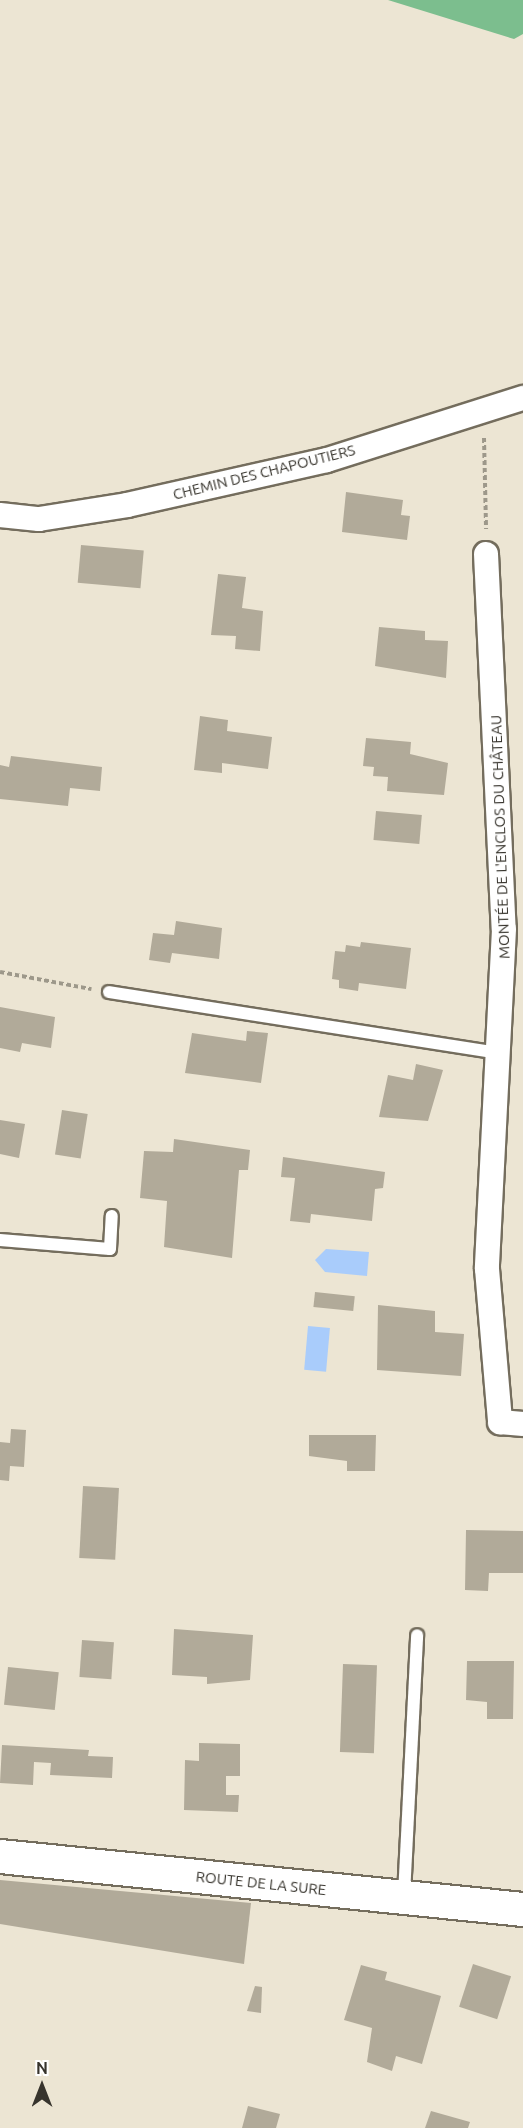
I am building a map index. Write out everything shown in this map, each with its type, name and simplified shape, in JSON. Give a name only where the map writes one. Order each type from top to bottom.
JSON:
[{"type":"main road","name":"ROUTE DE LA SURE","points":[[0,1857],[523,1909]]},
{"type":"street","name":"CHEMIN DES CHAPOUTIERS","points":[[0,515],[39,519],[127,505],[327,460],[484,408],[523,398]]},
{"type":"street","name":"MONTÉE DE L'ENCLOS DU CHÂTEAU","points":[[486,554],[503,845],[498,1053],[487,1269],[500,1422],[523,1424]]},
{"type":"lane","points":[[109,992],[498,1053]]},
{"type":"lane","points":[[0,1240],[110,1249],[112,1216]]},
{"type":"lane","points":[[404,1897],[417,1635]]},
{"type":"path","points":[[484,408],[486,554]]},
{"type":"path","points":[[0,972],[109,992]]},
{"type":"green space","points":[[388,0],[523,0],[523,34],[514,39]]},
{"type":"water","points":[[326,1249],[369,1252],[367,1276],[325,1272],[315,1260]]},
{"type":"water","points":[[308,1326],[330,1328],[326,1372],[304,1370]]},
{"type":"building","points":[[346,492],[403,500],[401,515],[410,516],[407,540],[342,532]]},
{"type":"building","points":[[81,545],[144,550],[140,588],[78,583]]},
{"type":"building","points":[[218,574],[246,577],[242,608],[263,611],[260,651],[235,649],[236,636],[211,635]]},
{"type":"building","points":[[379,627],[425,631],[425,640],[448,641],[446,678],[375,666]]},
{"type":"building","points":[[200,716],[228,720],[227,731],[272,737],[268,769],[222,763],[222,773],[194,770]]},
{"type":"building","points":[[366,738],[411,742],[410,754],[448,763],[444,795],[387,791],[388,777],[373,776],[374,767],[363,766]]},
{"type":"building","points":[[11,756],[102,767],[100,791],[70,788],[68,806],[0,799],[0,765],[9,767]]},
{"type":"building","points":[[376,811],[422,815],[419,844],[373,840]]},
{"type":"building","points":[[176,921],[222,928],[219,959],[172,953],[170,963],[149,960],[153,933],[174,935]]},
{"type":"building","points":[[361,942],[411,948],[406,989],[359,983],[358,991],[339,988],[339,980],[332,979],[335,951],[345,952],[346,945],[360,947]]},
{"type":"building","points":[[0,1007],[55,1017],[51,1048],[22,1043],[20,1052],[0,1048]]},
{"type":"building","points":[[247,1031],[268,1033],[261,1083],[185,1073],[192,1033],[246,1041]]},
{"type":"building","points":[[416,1064],[443,1070],[428,1121],[379,1117],[388,1075],[413,1080]]},
{"type":"building","points":[[62,1110],[88,1114],[81,1159],[55,1154]]},
{"type":"building","points":[[0,1120],[25,1124],[19,1158],[0,1154]]},
{"type":"building","points":[[174,1139],[250,1150],[248,1170],[239,1170],[232,1258],[164,1247],[167,1201],[140,1198],[144,1151],[173,1152]]},
{"type":"building","points":[[283,1157],[385,1172],[383,1188],[375,1189],[372,1221],[311,1214],[310,1223],[290,1221],[295,1178],[281,1177]]},
{"type":"building","points":[[315,1292],[355,1296],[353,1311],[313,1307]]},
{"type":"building","points":[[378,1305],[435,1311],[435,1332],[464,1334],[461,1376],[377,1370]]},
{"type":"building","points":[[11,1429],[26,1430],[24,1467],[10,1466],[9,1481],[0,1480],[0,1442],[10,1443]]},
{"type":"building","points":[[309,1435],[376,1435],[375,1471],[347,1471],[347,1461],[309,1456]]},
{"type":"building","points":[[83,1486],[119,1488],[115,1560],[79,1558]]},
{"type":"building","points":[[466,1530],[523,1531],[523,1573],[489,1573],[488,1591],[465,1590]]},
{"type":"building","points":[[174,1629],[253,1635],[250,1680],[207,1684],[207,1677],[172,1675]]},
{"type":"building","points":[[82,1640],[114,1642],[111,1679],[79,1677]]},
{"type":"building","points":[[467,1661],[514,1661],[513,1719],[487,1719],[487,1702],[466,1700]]},
{"type":"building","points":[[343,1664],[377,1665],[374,1753],[340,1752]]},
{"type":"building","points":[[8,1667],[59,1672],[55,1710],[4,1705]]},
{"type":"building","points":[[199,1743],[240,1744],[240,1776],[226,1776],[226,1795],[239,1795],[238,1812],[184,1810],[185,1760],[199,1761]]},
{"type":"building","points":[[2,1745],[89,1750],[88,1756],[113,1757],[112,1778],[50,1775],[51,1763],[34,1762],[33,1785],[0,1783]]},
{"type":"building","points":[[0,1880],[251,1903],[244,1964],[0,1924]]},
{"type":"building","points":[[473,1964],[511,1976],[497,2019],[459,2007]]},
{"type":"building","points":[[361,1965],[387,1972],[385,1980],[441,1996],[422,2064],[396,2056],[392,2071],[367,2062],[372,2028],[344,2020]]},
{"type":"building","points":[[255,1986],[262,1987],[261,2013],[247,2011]]},
{"type":"building","points":[[248,2106],[280,2114],[276,2128],[242,2128]]},
{"type":"building","points":[[431,2111],[470,2122],[468,2128],[425,2128]]}]
